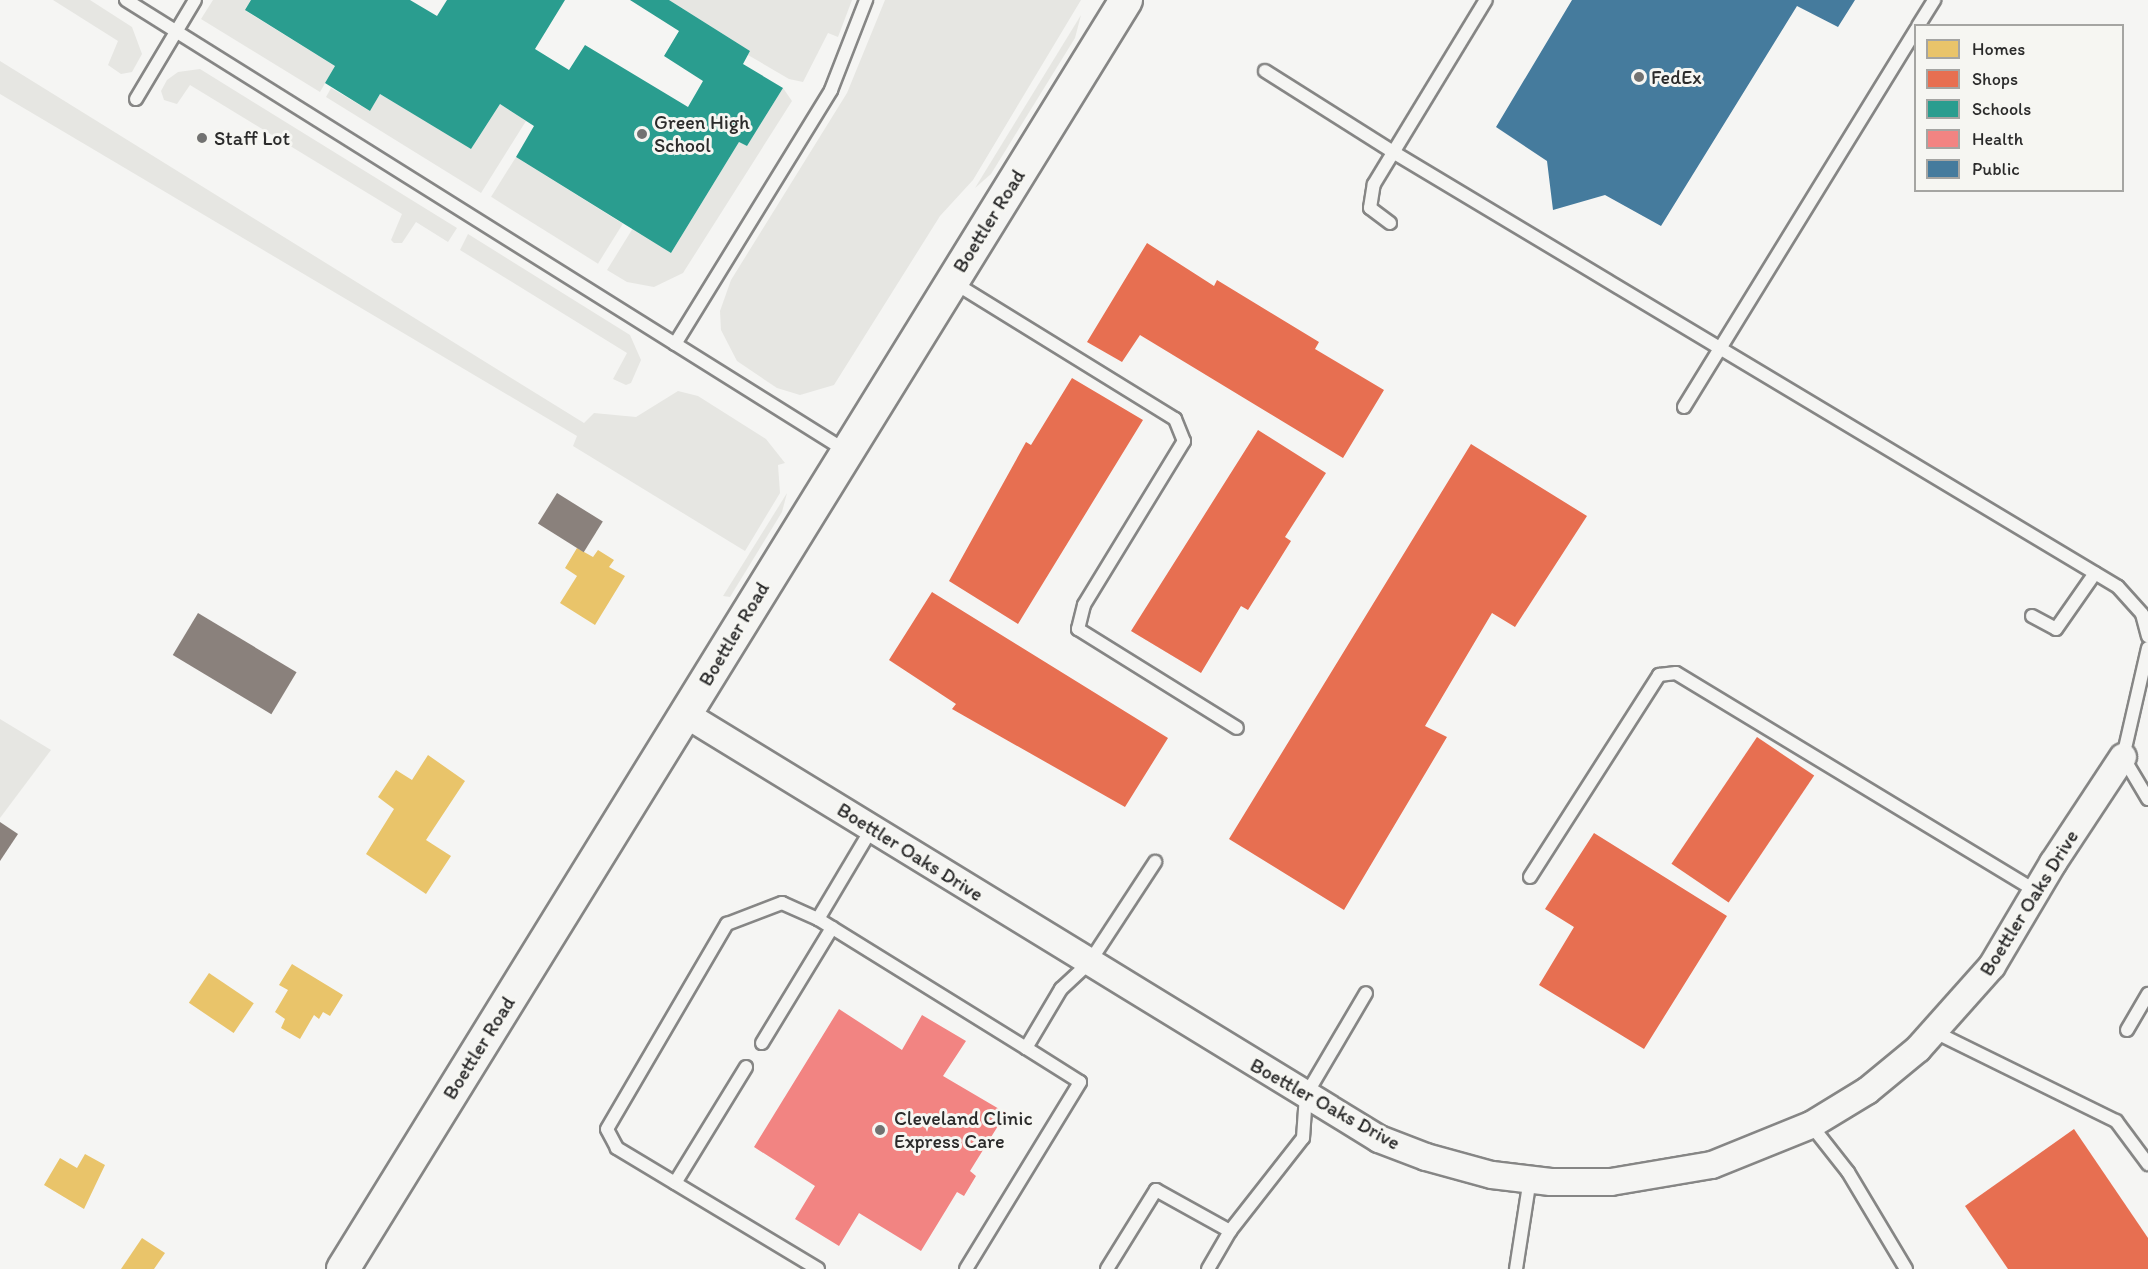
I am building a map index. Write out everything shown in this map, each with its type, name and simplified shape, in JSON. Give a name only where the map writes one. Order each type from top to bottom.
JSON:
[{"type":"street","name":"Boettler Road","points":[[343,1269],[1126,0]]},
{"type":"street","name":"Boettler Oaks Drive","points":[[685,714],[1378,1138],[1426,1157],[1492,1175],[1611,1182],[1662,1176],[1761,1148],[1811,1125],[1867,1091],[1935,1032],[1992,966],[2123,757]]},
{"type":"lane","points":[[126,0],[846,451]]},
{"type":"lane","points":[[136,99],[195,0]]},
{"type":"lane","points":[[675,344],[831,90],[866,0]]},
{"type":"lane","points":[[1390,223],[1370,208],[1374,184],[1486,0]]},
{"type":"lane","points":[[1919,24],[1934,0]]},
{"type":"lane","points":[[1684,407],[1914,33]]},
{"type":"lane","points":[[1265,70],[1393,152],[2118,587],[2142,614],[2148,636]]},
{"type":"lane","points":[[952,281],[1175,419],[1184,441],[1084,605],[1078,629],[1237,728]]},
{"type":"lane","points":[[2032,616],[2055,629],[2095,573]]},
{"type":"lane","points":[[2148,648],[2123,757],[2148,799]]},
{"type":"lane","points":[[1530,877],[1659,675],[1676,674],[2038,892]]},
{"type":"lane","points":[[818,919],[872,828]]},
{"type":"lane","points":[[1026,1048],[1061,989],[1089,963],[1155,862]]},
{"type":"lane","points":[[818,1269],[617,1148],[607,1129],[727,924],[782,903],[818,919],[1080,1082],[966,1269]]},
{"type":"lane","points":[[762,1042],[832,928]]},
{"type":"lane","points":[[1208,1269],[1230,1231],[1303,1138],[1306,1095],[1366,993]]},
{"type":"lane","points":[[2127,1030],[2148,994]]},
{"type":"lane","points":[[1935,1032],[2116,1121],[2148,1164]]},
{"type":"lane","points":[[675,1183],[746,1067]]},
{"type":"lane","points":[[1811,1125],[1848,1172],[1906,1269]]},
{"type":"lane","points":[[1516,1269],[1530,1179]]},
{"type":"lane","points":[[1107,1269],[1156,1190],[1230,1231]]},
{"type":"shaded area","points":[[53,0],[90,0],[132,27],[142,54],[132,72],[121,74],[108,65],[118,41]]},
{"type":"shaded area","points":[[213,0],[251,0],[246,11],[335,66],[320,92],[201,19]]},
{"type":"shaded area","points":[[669,0],[852,0],[838,37],[828,33],[803,82],[789,79],[748,55],[750,51]]},
{"type":"shaded area","points":[[885,0],[1081,0],[973,180],[940,216],[834,385],[800,395],[777,388],[737,361],[721,330],[720,311],[731,280],[847,93]]},
{"type":"shaded area","points":[[1081,15],[1075,38],[991,174],[975,188]]},
{"type":"shaded area","points":[[0,61],[584,423],[594,413],[636,417],[678,391],[698,396],[766,439],[785,463],[778,465],[780,493],[745,551],[573,446],[577,436],[0,94]]},
{"type":"shaded area","points":[[200,69],[457,228],[448,242],[416,222],[402,243],[394,243],[391,240],[402,214],[190,85],[177,104],[164,100],[161,91],[167,80],[178,72]]},
{"type":"shaded area","points":[[331,88],[370,111],[380,94],[471,149],[500,104],[526,121],[481,193],[326,97]]},
{"type":"shaded area","points":[[783,88],[792,101],[683,273],[654,287],[627,282],[607,270],[633,228],[671,253],[739,142],[747,146]]},
{"type":"shaded area","points":[[516,157],[623,224],[598,264],[491,197]]},
{"type":"shaded area","points":[[468,234],[630,335],[641,360],[631,383],[626,385],[613,379],[627,353],[460,250]]},
{"type":"shaded area","points":[[787,493],[782,512],[730,597],[723,596]]},
{"type":"shaded area","points":[[0,719],[51,750],[0,818]]},
{"type":"building: Homes","points":[[577,548],[593,557],[598,550],[614,560],[609,567],[625,576],[595,625],[560,603],[577,576],[565,568]]},
{"type":"building: Homes","points":[[428,755],[465,781],[426,840],[451,856],[426,894],[366,854],[394,809],[378,797],[396,770],[412,780]]},
{"type":"building: Homes","points":[[292,964],[343,995],[330,1016],[323,1012],[319,1019],[314,1015],[300,1039],[281,1028],[285,1019],[275,1012],[288,990],[279,985]]},
{"type":"building: Homes","points":[[209,973],[254,1003],[234,1033],[189,1003]]},
{"type":"building: Homes","points":[[85,1154],[105,1165],[84,1209],[44,1185],[60,1158],[77,1168]]},
{"type":"building: Homes","points":[[142,1238],[165,1253],[154,1269],[121,1269]]},
{"type":"building: Shops","points":[[1147,243],[1214,286],[1217,280],[1319,342],[1315,349],[1384,390],[1343,458],[1140,335],[1122,362],[1087,342]]},
{"type":"building: Shops","points":[[1072,378],[1143,420],[1018,624],[949,581],[1026,442],[1031,445]]},
{"type":"building: Shops","points":[[1258,430],[1326,473],[1285,537],[1291,541],[1248,610],[1241,606],[1201,673],[1131,631]]},
{"type":"building: Shops","points":[[1471,444],[1587,516],[1515,627],[1492,613],[1425,726],[1447,737],[1344,910],[1229,839]]},
{"type":"building: Shops","points":[[932,592],[1168,738],[1125,807],[952,709],[956,704],[889,660]]},
{"type":"building: Shops","points":[[1757,737],[1814,776],[1729,902],[1671,864]]},
{"type":"building: Shops","points":[[1594,833],[1727,916],[1644,1049],[1539,985],[1574,927],[1545,909]]},
{"type":"building: Shops","points":[[2074,1129],[2148,1238],[2148,1269],[2008,1269],[1965,1206]]},
{"type":"building: Schools","name":"Green High School","points":[[251,0],[410,0],[437,16],[447,0],[565,0],[535,49],[569,70],[585,45],[688,107],[703,81],[664,56],[679,31],[630,0],[669,0],[750,51],[743,64],[783,88],[747,146],[739,142],[671,253],[516,157],[534,126],[500,104],[471,149],[380,94],[370,111],[325,83],[335,66],[245,10]]},
{"type":"building: Health","name":"Cleveland Clinic Express Care","points":[[839,1009],[902,1050],[922,1015],[966,1041],[943,1076],[1006,1113],[970,1171],[976,1176],[964,1196],[957,1192],[921,1251],[859,1213],[839,1246],[795,1219],[815,1186],[754,1147]]},
{"type":"building: Public","name":"FedEx","points":[[1572,0],[1855,0],[1838,27],[1797,6],[1661,226],[1605,195],[1553,210],[1547,161],[1496,127]]},
{"type":"building: Industry","points":[[557,493],[603,522],[584,552],[538,524]]},
{"type":"building: Industry","points":[[198,613],[297,672],[271,714],[173,655]]},
{"type":"building: Industry","points":[[0,822],[18,834],[0,861]]},
{"type":"place","name":"FedEx","points":[[1639,77]]},
{"type":"place","name":"Green High School","points":[[642,134]]},
{"type":"place","name":"Staff Lot","points":[[202,138]]},
{"type":"place","name":"Cleveland Clinic Express Care","points":[[880,1130]]}]
